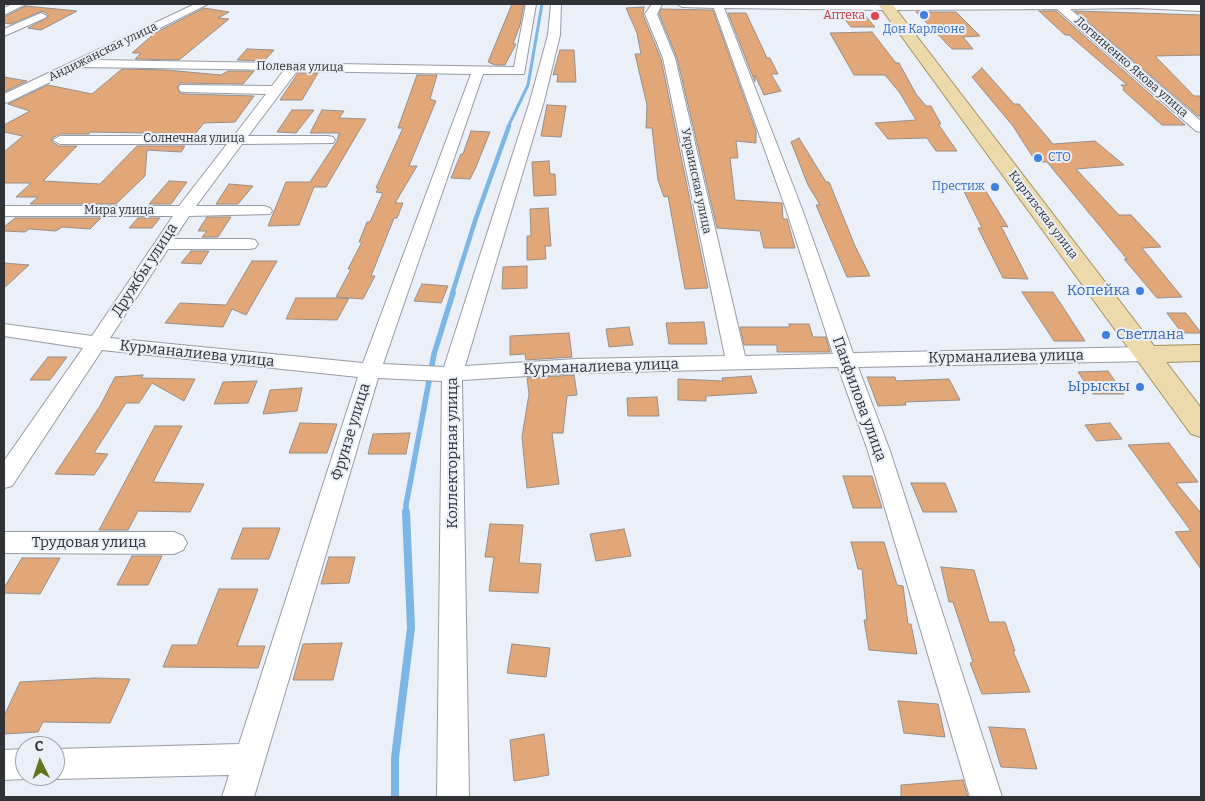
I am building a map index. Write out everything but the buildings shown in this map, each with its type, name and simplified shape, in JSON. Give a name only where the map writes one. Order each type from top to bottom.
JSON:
[{"type":"main road","name":"Киргизская улица","points":[[886,5],[1201,427]]},
{"type":"main road","name":"Курманалиева улица","points":[[1146,354],[1201,353]]},
{"type":"street","points":[[4,12],[21,4]]},
{"type":"street","name":"Андижанская улица","points":[[4,99],[203,4]]},
{"type":"street","name":"Полевая улица","points":[[80,63],[520,71],[531,4]]},
{"type":"street","name":"Коллекторная улица","points":[[453,797],[452,374],[537,102],[554,35],[556,4]]},
{"type":"street","name":"Украинская улица","points":[[657,4],[651,14],[669,58],[736,362]]},
{"type":"street","points":[[682,4],[1138,5],[1201,8]]},
{"type":"street","name":"Панфилова улица","points":[[718,5],[794,209],[878,452],[986,797]]},
{"type":"street","name":"Логвиненко Якова улица","points":[[1060,6],[1201,128]]},
{"type":"street","points":[[4,33],[41,16]]},
{"type":"street","name":"Дружбы улица","points":[[4,479],[184,211],[293,67]]},
{"type":"street","name":"Фрунзе улица","points":[[238,797],[370,371],[478,71]]},
{"type":"street","points":[[185,88],[275,90]]},
{"type":"street","name":"Солнечная улица","points":[[60,140],[328,140]]},
{"type":"street","name":"Мира улица","points":[[4,211],[264,211]]},
{"type":"street","points":[[162,244],[249,244]]},
{"type":"street","name":"Курманалиева улица","points":[[4,330],[97,343],[370,371],[452,374],[576,366],[1146,354]]},
{"type":"street","name":"Трудовая улица","points":[[4,542],[174,543]]},
{"type":"street","points":[[65,764],[250,759]]},
{"type":"waterway","points":[[508,127],[528,85],[542,4]]},
{"type":"waterway","points":[[452,294],[476,218],[509,126]]},
{"type":"waterway","points":[[406,512],[434,354],[453,293]]},
{"type":"waterway","points":[[395,797],[395,758],[411,628],[406,512]]},
{"type":"place","name":"Дон Карлеоне","points":[[924,15]]},
{"type":"place","name":"Аптека","points":[[875,16]]},
{"type":"place","name":"СТО","points":[[1038,158]]},
{"type":"place","name":"Престиж","points":[[995,187]]},
{"type":"place","name":"Копейка","points":[[1140,291]]},
{"type":"place","name":"Светлана","points":[[1106,335]]},
{"type":"place","name":"Ырыскы","points":[[1140,387]]}]
